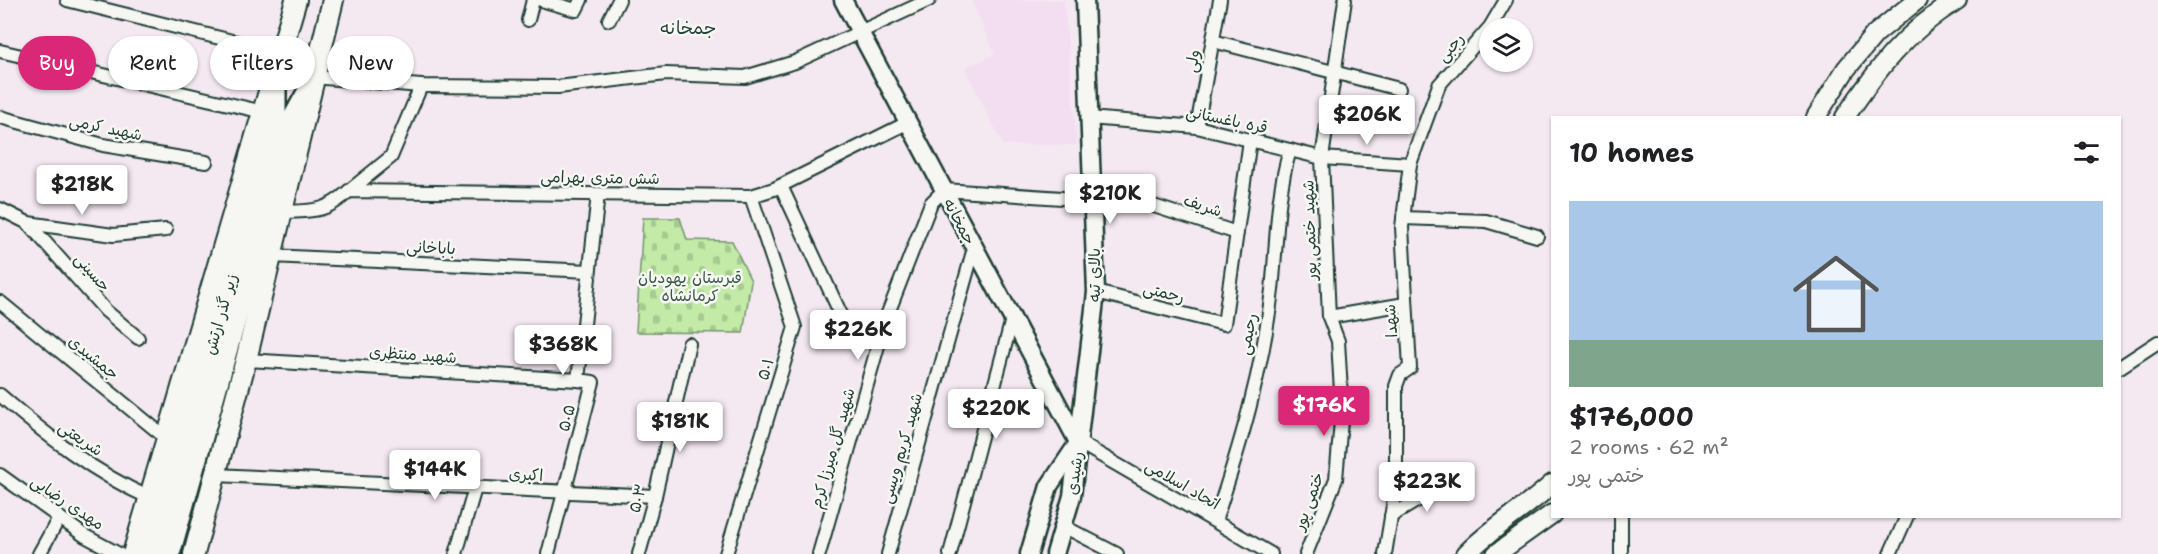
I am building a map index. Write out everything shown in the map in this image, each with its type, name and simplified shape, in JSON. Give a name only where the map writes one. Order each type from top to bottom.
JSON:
[{"type":"highway","name":"زیر گذر ارتش","points":[[152,554],[275,118],[276,90]]},
{"type":"highway","name":"زیر گذر ارتش","points":[[169,554],[289,128],[308,90]]},
{"type":"main road","points":[[286,36],[296,0]]},
{"type":"main road","points":[[315,71],[333,0]]},
{"type":"main road","points":[[1817,116],[1846,69],[1875,34],[1917,0]]},
{"type":"main road","points":[[1846,116],[1873,75],[1902,41],[1936,13],[1957,0]]},
{"type":"main road","points":[[1895,18],[1911,34]]},
{"type":"main road","points":[[133,554],[270,90]]},
{"type":"main road","points":[[194,554],[246,360],[310,90]]},
{"type":"main road","points":[[1466,554],[1479,541],[1535,500],[1551,485]]},
{"type":"main road","points":[[1496,554],[1551,515]]},
{"type":"street","points":[[67,0],[210,42]]},
{"type":"street","points":[[528,20],[533,0]]},
{"type":"street","points":[[541,0],[579,5]]},
{"type":"street","points":[[609,20],[619,0]]},
{"type":"street","name":"جمخانه","points":[[843,0],[1078,442]]},
{"type":"street","points":[[315,83],[558,87],[666,74],[745,77],[795,62],[928,0]]},
{"type":"street","name":"بالای تپه","points":[[1078,442],[1096,292],[1085,0]]},
{"type":"street","name":"ولی","points":[[1197,127],[1220,0]]},
{"type":"street","name":"شهید ختمی پور","points":[[1329,316],[1322,158],[1345,0]]},
{"type":"street","name":"رجبی","points":[[1439,85],[1490,27],[1506,0]]},
{"type":"street","points":[[1213,42],[1399,89]]},
{"type":"street","points":[[0,51],[263,112]]},
{"type":"street","name":"شهدا","points":[[1385,554],[1396,487],[1396,386],[1400,375],[1410,368],[1405,304],[1403,218],[1410,164],[1439,85]]},
{"type":"street","points":[[282,212],[317,211],[337,201],[391,157],[422,86]]},
{"type":"street","name":"شهید کرمی","points":[[0,117],[102,146],[206,162]]},
{"type":"street","name":"قره باغستانی","points":[[1089,118],[1197,127],[1322,158],[1410,164]]},
{"type":"street","name":"شش متری بهرامی","points":[[349,191],[751,196],[781,186],[907,123]]},
{"type":"street","points":[[1237,233],[1250,140]]},
{"type":"street","name":"رحیمی","points":[[1215,521],[1231,473],[1255,382],[1272,291],[1276,224],[1284,170],[1290,150]]},
{"type":"street","points":[[781,186],[845,323],[885,321]]},
{"type":"street","points":[[944,190],[1092,193]]},
{"type":"street","name":"شهید گل میرزا کرم","points":[[819,554],[885,321],[931,203],[944,190]]},
{"type":"street","name":"شریف","points":[[1092,193],[1237,233]]},
{"type":"street","points":[[578,380],[598,194]]},
{"type":"street","name":"۵۰۱","points":[[726,554],[795,327],[751,196]]},
{"type":"street","points":[[0,209],[28,223],[113,235],[166,230]]},
{"type":"street","points":[[1403,218],[1486,221],[1537,236]]},
{"type":"street","name":"حسینی","points":[[28,223],[106,311],[138,338]]},
{"type":"street","name":"رحمتی","points":[[1096,292],[1224,324],[1237,233]]},
{"type":"street","name":"شهید کریم ویسی","points":[[888,554],[974,248]]},
{"type":"street","name":"باباخانی","points":[[271,256],[589,271]]},
{"type":"street","name":"جمشیدی","points":[[0,302],[166,438]]},
{"type":"street","points":[[1329,316],[1405,304]]},
{"type":"street","name":"ختمی پور","points":[[1306,554],[1336,479],[1342,409],[1338,341],[1329,316]]},
{"type":"street","points":[[950,554],[1012,319]]},
{"type":"street","points":[[2121,366],[2158,342]]},
{"type":"street","name":"۵۰۳","points":[[639,554],[655,496],[689,344]]},
{"type":"street","name":"شهید منتظری","points":[[246,360],[578,380]]},
{"type":"street","name":"۵۰۵","points":[[548,554],[593,382],[578,380]]},
{"type":"street","name":"شریعتی","points":[[0,395],[42,431],[118,484],[150,498]]},
{"type":"street","name":"اتحاد اسلامی","points":[[1078,442],[1271,554]]},
{"type":"street","name":"رشیدی","points":[[1055,554],[1072,496],[1078,442]]},
{"type":"street","name":"رشیدی","points":[[1029,554],[1049,486],[1078,442]]},
{"type":"street","name":"مهدی رضایی","points":[[0,475],[85,536],[119,554]]},
{"type":"street","name":"اکبری","points":[[216,475],[655,496]]},
{"type":"street","points":[[1391,516],[1447,483]]},
{"type":"street","points":[[456,554],[475,488]]},
{"type":"street","points":[[39,554],[58,518]]},
{"type":"street","points":[[1621,518],[1621,554]]},
{"type":"street","points":[[1890,554],[1906,518]]},
{"type":"street","points":[[1063,526],[1118,554]]},
{"type":"shaded area","points":[[971,0],[1064,0],[1077,145],[1003,145],[965,68],[995,54]]},
{"type":"green space","name":"قبرستان یهودیان کرمانشاه","points":[[643,218],[680,218],[687,240],[732,241],[751,281],[743,333],[636,332]]},
{"type":"district","name":"جمخانه","points":[[688,28]]}]
